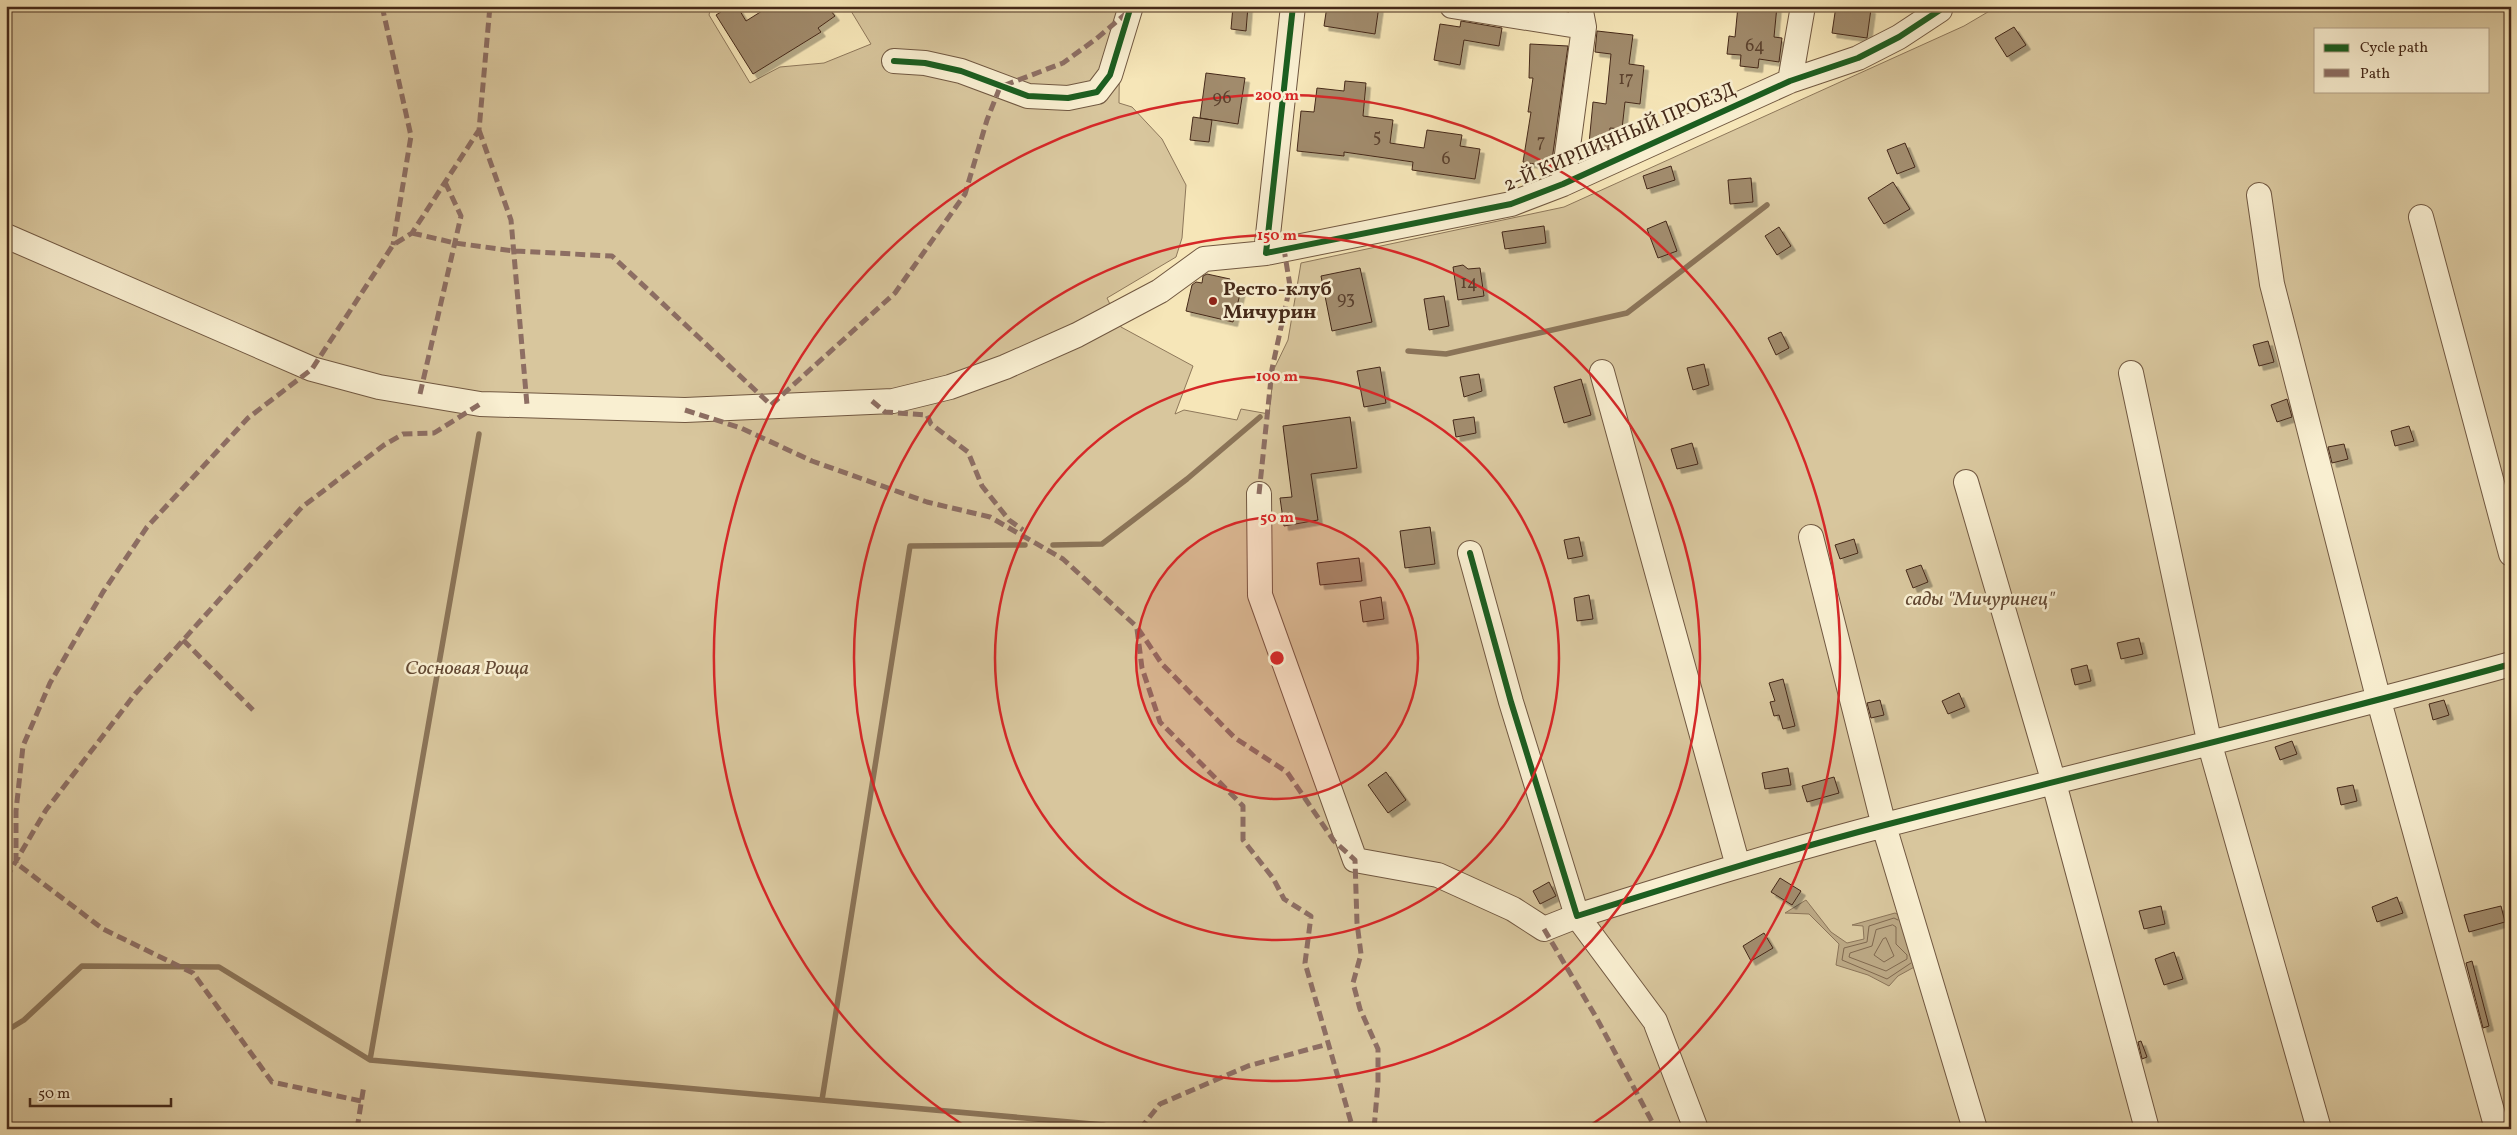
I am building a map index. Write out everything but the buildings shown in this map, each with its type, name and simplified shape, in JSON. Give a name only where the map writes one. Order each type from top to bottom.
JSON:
[{"type":"street","points":[[894,61],[925,63],[961,71],[1028,96],[1068,98],[1097,92],[1110,75],[1131,6]]},
{"type":"street","points":[[1266,253],[1293,6]]},
{"type":"street","points":[[1452,6],[1582,17],[1563,184]]},
{"type":"street","points":[[1790,81],[1803,6]]},
{"type":"street","name":"2-Й КИРПИЧНЫЙ ПРОЕЗД","points":[[6,236],[303,365],[379,387],[480,404],[685,410],[893,400],[950,387],[1005,367],[1077,335],[1160,291],[1204,259],[1266,253],[1511,204],[1563,184],[1790,81],[1858,58],[1899,37],[1940,10]]},
{"type":"street","points":[[2259,195],[2272,284],[2380,701],[2497,1129]]},
{"type":"street","points":[[2422,217],[2511,554]]},
{"type":"street","points":[[1602,372],[1738,866]]},
{"type":"street","points":[[2130,373],[2210,745],[2319,1129]]},
{"type":"street","points":[[1966,482],[2054,783],[2147,1129]]},
{"type":"street","points":[[1258,494],[1260,595],[1355,860],[1438,875],[1513,909],[1544,929],[1577,916],[1738,866],[1884,826],[2380,701],[2511,664]]},
{"type":"street","points":[[1811,537],[1884,826],[1975,1129]]},
{"type":"street","points":[[1470,553],[1514,711],[1577,916],[1655,1021],[1696,1129]]},
{"type":"green space","points":[[6,6],[711,6],[709,15],[750,83],[780,67],[824,63],[871,44],[848,6],[1120,6],[1119,103],[1132,107],[1162,139],[1186,185],[1182,238],[1176,257],[1107,298],[1121,327],[1193,366],[1175,414],[1184,410],[1237,420],[1241,409],[1269,414],[1274,369],[1288,340],[1301,263],[1564,207],[1964,26],[1998,6],[2511,6],[2511,1129],[6,1129]]},
{"type":"water","points":[[1806,900],[1831,932],[1847,943],[1864,939],[1863,926],[1852,925],[1895,913],[1907,919],[1918,965],[1898,976],[1889,986],[1868,975],[1836,965],[1839,944],[1809,914],[1785,913]]},
{"type":"waterway","points":[[1408,351],[1446,354],[1627,313],[1767,205]]},
{"type":"waterway","points":[[1053,545],[1102,544],[1187,479],[1260,417]]},
{"type":"waterway","points":[[370,1060],[479,434]]},
{"type":"waterway","points":[[822,1100],[910,546],[1025,545]]},
{"type":"waterway","points":[[6,1031],[24,1020],[82,966],[219,967],[370,1060],[1104,1125]]},
{"type":"marked path","points":[[382,6],[411,136],[393,245]]},
{"type":"marked path","points":[[361,1101],[272,1082],[193,973],[103,929],[16,863],[16,811],[23,746],[50,683],[103,592],[147,527],[248,418],[312,369],[393,245],[412,233],[479,130],[490,6]]},
{"type":"marked path","points":[[412,233],[455,243],[514,251],[612,256],[771,405],[895,293],[965,194],[987,120],[1000,87],[1063,63],[1128,12]]},
{"type":"marked path","points":[[479,130],[511,220],[527,405]]},
{"type":"marked path","points":[[420,394],[461,216],[445,182]]},
{"type":"marked path","points":[[1259,494],[1272,369],[1290,286],[1284,249]]},
{"type":"marked path","points":[[872,401],[885,412],[927,415],[931,424],[968,452],[982,486],[1009,520],[1023,530]]},
{"type":"marked path","points":[[6,878],[46,810],[135,694],[302,507],[384,445],[403,434],[434,433],[480,404]]},
{"type":"marked path","points":[[685,410],[741,428],[812,461],[927,502],[990,517],[1063,559],[1137,627],[1162,664],[1235,738],[1287,772],[1334,841],[1355,860],[1357,923],[1361,954],[1353,983],[1360,1009],[1378,1049],[1378,1083],[1374,1129]]},
{"type":"marked path","points":[[1137,629],[1142,668],[1160,722],[1243,806],[1243,840],[1273,878],[1284,899],[1311,916],[1305,963],[1353,1129]]},
{"type":"marked path","points":[[183,640],[253,710]]},
{"type":"marked path","points":[[1544,929],[1596,1017],[1656,1129]]},
{"type":"marked path","points":[[1140,1129],[1160,1104],[1248,1066],[1328,1044]]},
{"type":"marked path","points":[[357,1129],[364,1085]]},
{"type":"cycle path","points":[[894,61],[925,63],[961,71],[1028,96],[1068,98],[1097,92],[1110,75],[1131,6]]},
{"type":"cycle path","points":[[1293,6],[1266,253],[1511,204],[1563,184],[1790,81],[1858,58],[1899,37],[1940,10]]},
{"type":"cycle path","points":[[1470,553],[1511,702],[1577,916],[1846,835],[2355,706],[2511,664]]},
{"type":"place","name":"Ресто-клуб Мичурин","points":[[1213,301]]},
{"type":"park label","name":"сады \"Мичуринец\"","points":[[1980,600]]},
{"type":"park label","name":"Сосновая Роща","points":[[467,669]]}]
